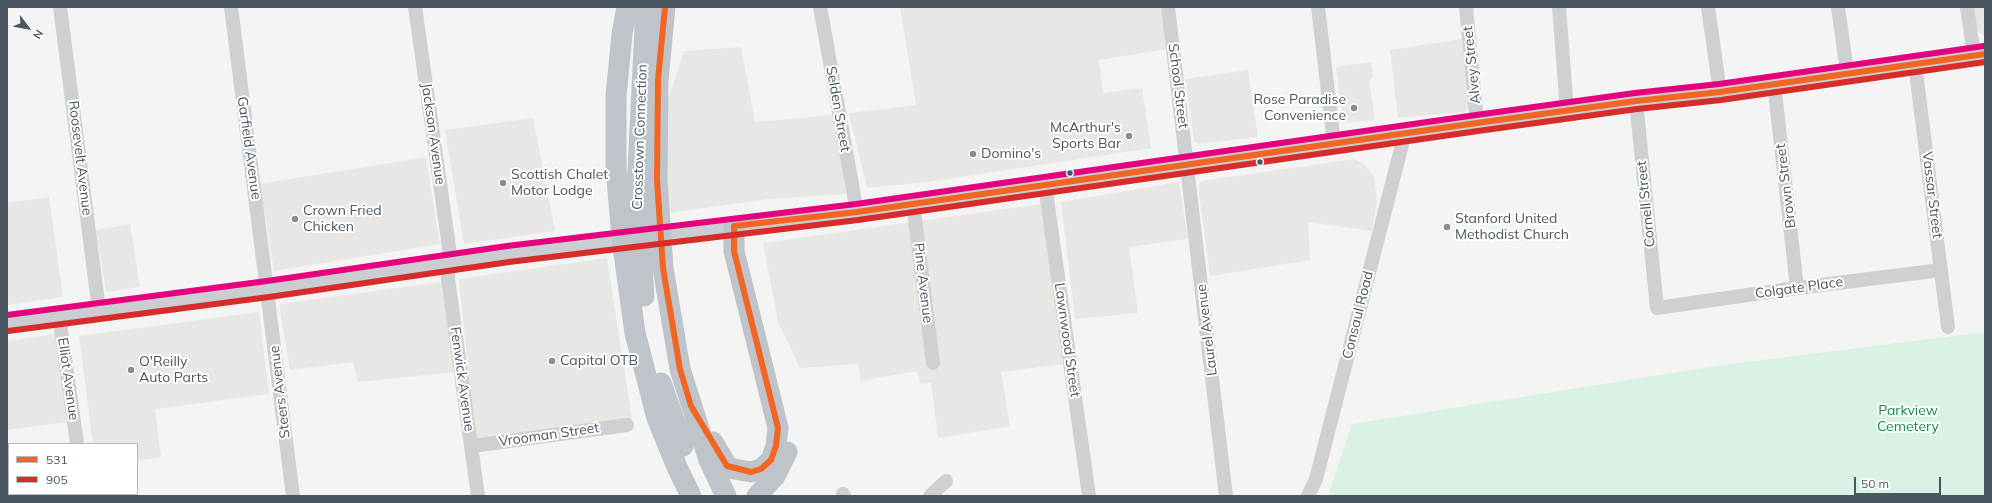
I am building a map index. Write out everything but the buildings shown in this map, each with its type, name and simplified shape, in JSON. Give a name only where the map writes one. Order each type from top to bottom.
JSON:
[{"type":"highway","points":[[627,7],[622,34],[616,96],[616,167],[635,333],[657,418],[677,468],[692,496]]},
{"type":"highway","name":"Crosstown Connection","points":[[646,7],[637,190],[642,284],[655,368],[691,470],[705,496]]},
{"type":"highway","name":"Crosstown Connection","points":[[665,7],[658,80],[657,187],[663,268],[667,299],[680,369],[709,460],[726,496]]},
{"type":"highway","points":[[691,406],[727,466],[734,469],[751,472],[761,469],[771,460],[776,446],[778,428],[734,251],[734,226]]},
{"type":"highway","points":[[734,226],[746,249],[786,428],[788,452],[775,476],[757,496]]},
{"type":"main road","points":[[7,323],[59,315],[268,289],[449,262],[625,239],[857,212],[1405,133],[1636,101],[1720,92],[1847,72],[1979,55]]},
{"type":"street","name":"Roosevelt Avenue","points":[[60,7],[99,310]]},
{"type":"street","name":"Garfield Avenue","points":[[231,7],[268,289]]},
{"type":"street","name":"Jackson Avenue","points":[[415,7],[449,247],[449,262]]},
{"type":"street","name":"Selden Street","points":[[820,7],[857,212]]},
{"type":"street","name":"School Street","points":[[1168,7],[1188,164]]},
{"type":"street","points":[[1318,7],[1334,143]]},
{"type":"street","name":"Alvey Street","points":[[1466,7],[1477,123]]},
{"type":"street","points":[[1559,7],[1567,111]]},
{"type":"street","points":[[1708,7],[1720,92]]},
{"type":"street","points":[[1838,7],[1847,72]]},
{"type":"street","points":[[1967,7],[1979,55]]},
{"type":"street","name":"Vassar Street","points":[[1915,64],[1948,327]]},
{"type":"street","name":"Brown Street","points":[[1774,83],[1797,288]]},
{"type":"street","name":"Cornell Street","points":[[1636,101],[1657,308]]},
{"type":"street","name":"Consaul Road","points":[[1308,496],[1316,479],[1405,133]]},
{"type":"street","name":"Laurel Avenue","points":[[1188,164],[1226,496]]},
{"type":"street","name":"Lawnwood Street","points":[[1045,185],[1089,496]]},
{"type":"street","name":"Pine Avenue","points":[[913,203],[933,363]]},
{"type":"street","name":"Fenwick Avenue","points":[[449,262],[448,279],[478,496]]},
{"type":"street","name":"Colgate Place","points":[[1657,308],[1797,288],[1941,270]]},
{"type":"street","name":"Steers Avenue","points":[[268,289],[293,496]]},
{"type":"street","name":"Elliot Avenue","points":[[59,315],[77,443]]},
{"type":"street","name":"Vrooman Street","points":[[472,446],[627,424]]},
{"type":"street","points":[[930,496],[946,481]]},
{"type":"shaded area","points":[[900,7],[1161,7],[1167,49],[1099,60],[1103,93],[1142,88],[1151,148],[928,182],[867,188],[849,113],[916,105]]},
{"type":"shaded area","points":[[1972,7],[1985,7],[1985,36],[1978,32]]},
{"type":"shaded area","points":[[1462,39],[1469,107],[1464,112],[1398,118],[1390,50]]},
{"type":"shaded area","points":[[741,47],[755,122],[834,115],[847,194],[769,199],[668,213],[666,106],[684,51]]},
{"type":"shaded area","points":[[1371,62],[1373,76],[1369,81],[1375,120],[1343,123],[1336,67]]},
{"type":"shaded area","points":[[1248,70],[1258,137],[1198,144],[1194,141],[1185,79]]},
{"type":"shaded area","points":[[533,118],[555,231],[464,244],[445,130]]},
{"type":"shaded area","points":[[426,157],[440,244],[274,271],[260,184]]},
{"type":"shaded area","points":[[1354,159],[1364,164],[1374,176],[1377,201],[1372,231],[1308,222],[1310,260],[1210,276],[1198,187],[1201,181]]},
{"type":"shaded area","points":[[1179,182],[1188,239],[1129,247],[1138,313],[1075,319],[1061,202]]},
{"type":"shaded area","points":[[49,197],[63,297],[7,305],[7,203]]},
{"type":"shaded area","points":[[1041,204],[1064,364],[1001,372],[1010,426],[938,438],[931,383],[920,384],[917,371],[861,381],[858,364],[800,368],[778,322],[763,243]]},
{"type":"shaded area","points":[[130,224],[140,287],[106,292],[96,230]]},
{"type":"shaded area","points":[[607,258],[632,419],[475,440],[459,279]]},
{"type":"shaded area","points":[[441,282],[455,372],[358,382],[353,362],[290,370],[279,304]]},
{"type":"shaded area","points":[[259,312],[269,394],[155,409],[161,457],[138,461],[138,443],[93,443],[79,336]]},
{"type":"shaded area","points":[[55,334],[67,422],[7,430],[7,341]]},
{"type":"green space","name":"Parkview Cemetery","points":[[1985,332],[1985,496],[1328,496],[1352,424],[1722,365]]},
{"type":"transit line","name":"531","points":[[665,7],[658,80],[657,180],[663,268],[680,369],[691,406],[727,466],[751,472],[761,469],[771,460],[776,446],[778,428],[734,251],[734,226],[857,212],[1477,123],[1636,101],[1720,92],[1985,54]]},
{"type":"transit line","points":[[7,315],[267,281],[507,246],[856,204],[1476,115],[1635,93],[1719,84],[1984,46]]},
{"type":"transit line","name":"905","points":[[8,331],[269,297],[509,262],[858,220],[1478,131],[1637,109],[1721,100],[1985,62]]},
{"type":"place","name":"Rose Paradise Convenience","points":[[1354,108]]},
{"type":"place","name":"McArthur's Sports Bar","points":[[1129,136]]},
{"type":"place","name":"Domino's","points":[[973,154]]},
{"type":"place","name":"Scottish Chalet Motor Lodge","points":[[503,183]]},
{"type":"place","name":"Crown Fried Chicken","points":[[295,219]]},
{"type":"place","name":"Stanford United Methodist Church","points":[[1447,227]]},
{"type":"place","name":"Capital OTB","points":[[552,361]]},
{"type":"place","name":"O'Reilly Auto Parts","points":[[131,370]]}]
